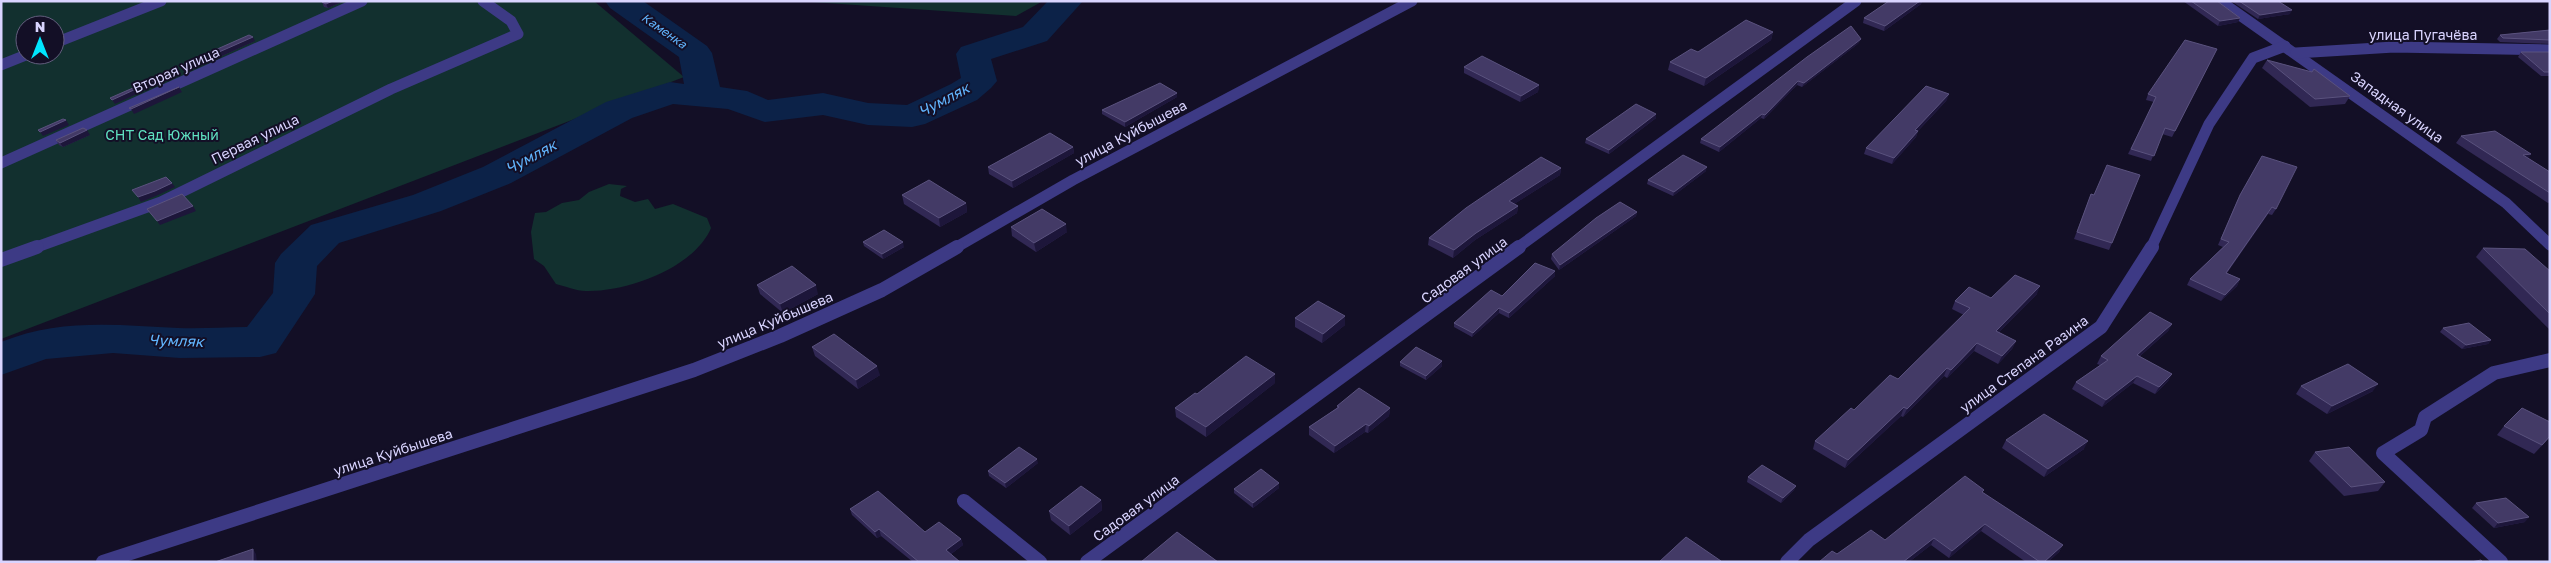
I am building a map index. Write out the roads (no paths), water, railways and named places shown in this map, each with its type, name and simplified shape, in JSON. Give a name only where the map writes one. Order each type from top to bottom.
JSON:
[{"type":"street","points":[[65,39],[162,1]]},
{"type":"street","name":"Вторая улица","points":[[1,163],[362,1]]},
{"type":"street","name":"Первая улица","points":[[1,260],[161,202],[391,89],[518,34],[511,21],[483,1]]},
{"type":"street","name":"улица Куйбышева","points":[[103,562],[694,370],[780,336],[882,290],[1073,180],[1412,1]]},
{"type":"street","name":"Садовая улица","points":[[1087,562],[1856,1]]},
{"type":"street","name":"Западная улица","points":[[2220,1],[2291,49],[2506,203],[2550,245]]},
{"type":"street","name":"улица Пугачёва","points":[[2291,49],[2394,47],[2550,50]]},
{"type":"street","name":"улица Степана Разина","points":[[1787,562],[1809,540],[2101,327],[2155,242],[2209,124],[2253,58],[2291,49]]},
{"type":"street","points":[[1,65],[15,59]]},
{"type":"street","points":[[2501,562],[2383,453],[2421,430],[2425,417],[2461,392],[2494,373],[2550,360]]},
{"type":"street","points":[[964,501],[1040,562]]},
{"type":"waterway","name":"Каменка","points":[[621,1],[695,53],[704,96]]},
{"type":"waterway","name":"Чумляк","points":[[1,360],[39,344],[113,338],[180,343],[260,342],[294,294],[296,263],[325,234],[427,203],[497,175],[619,110],[670,93],[734,99],[765,111],[823,104],[868,114],[912,116],[964,92],[979,81],[973,54],[1035,34],[1067,1]]},
{"type":"park label","name":"СНТ Сад Южный","points":[[162,135]]}]
